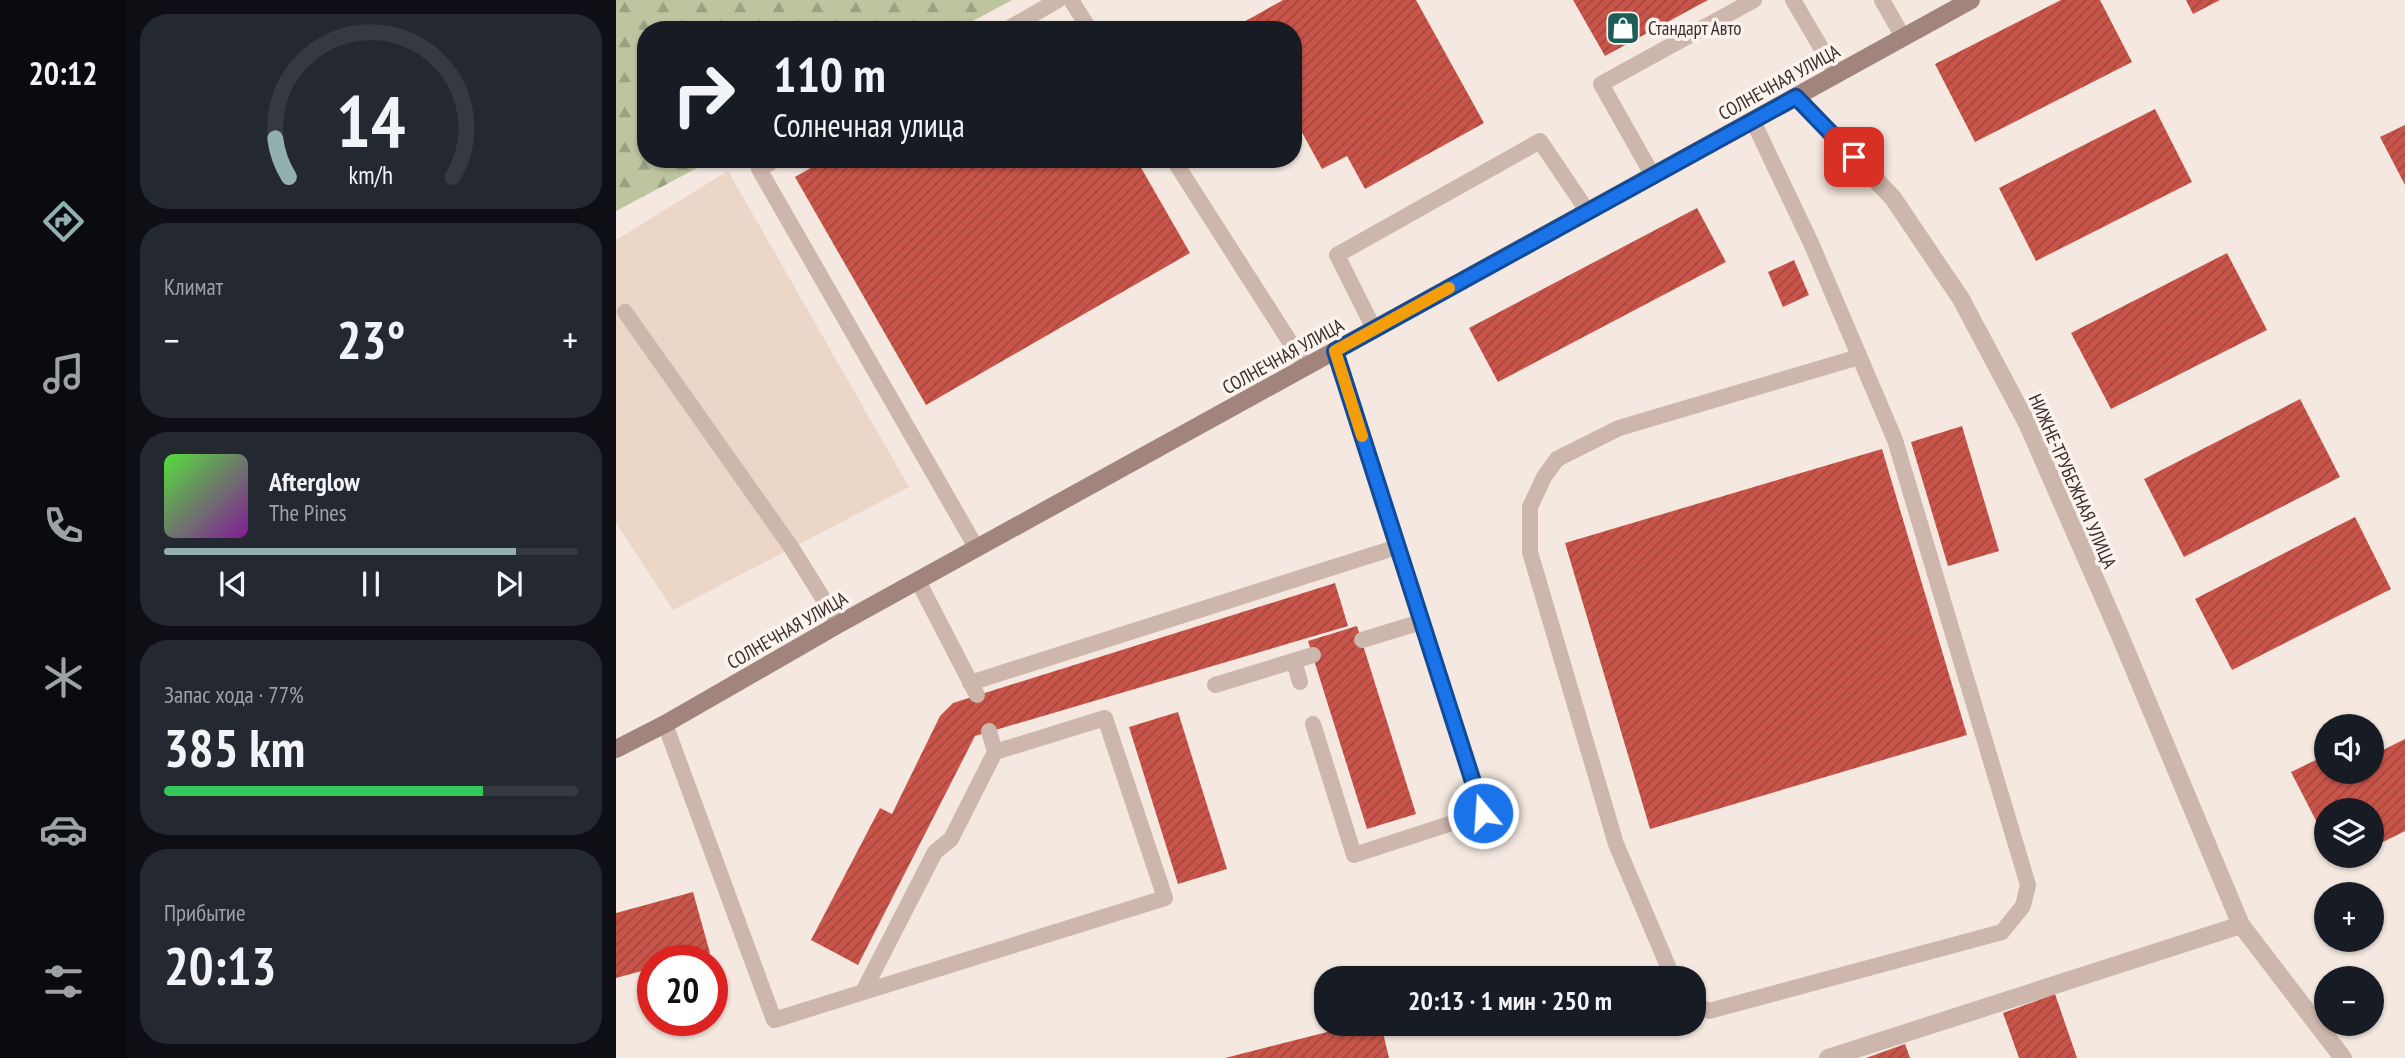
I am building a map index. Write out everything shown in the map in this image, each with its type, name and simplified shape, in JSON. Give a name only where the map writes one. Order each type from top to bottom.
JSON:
[{"type":"main road","name":"СОЛНЕЧНАЯ УЛИЦА","points":[[616,749],[1971,0]]},
{"type":"street","name":"НИЖНЕ-ТРУБЕЖНАЯ УЛИЦА","points":[[1796,97],[1893,198],[1961,299],[2026,423],[2118,631],[2241,925],[2343,1058]]},
{"type":"street","points":[[1828,1058],[2241,925]]},
{"type":"lane","points":[[1022,21],[1058,0]]},
{"type":"lane","points":[[1071,0],[1084,21]]},
{"type":"lane","points":[[1653,176],[1601,84],[1754,0]]},
{"type":"lane","points":[[1793,0],[1837,75]]},
{"type":"lane","points":[[1882,0],[1903,37]]},
{"type":"lane","points":[[1706,1010],[1709,1011],[2002,932],[2023,906],[2028,885],[1895,440],[1811,243],[1753,121]]},
{"type":"lane","points":[[1374,329],[1337,255],[1540,141],[1588,212]]},
{"type":"lane","points":[[761,168],[977,548]]},
{"type":"lane","points":[[1179,168],[1306,367]]},
{"type":"lane","points":[[625,312],[791,547],[839,624]]},
{"type":"lane","points":[[1313,724],[1354,855],[1483,813],[1335,351]]},
{"type":"lane","points":[[1668,966],[1612,831],[1530,552],[1530,507],[1544,477],[1557,459],[1619,428],[1859,357]]},
{"type":"lane","points":[[918,581],[973,689],[1398,547]]},
{"type":"lane","points":[[1362,640],[1422,622]]},
{"type":"lane","points":[[1215,685],[1312,655]]},
{"type":"lane","points":[[1294,661],[1300,682]]},
{"type":"lane","points":[[665,724],[774,1020],[1165,898],[1105,718],[995,752]]},
{"type":"lane","points":[[863,992],[935,852],[951,839],[995,752],[989,731]]},
{"type":"green space","points":[[616,0],[1012,0],[973,21],[637,21],[637,168],[697,168],[616,211]]},
{"type":"shaded area","points":[[728,171],[909,487],[673,610],[616,523],[616,240]]},
{"type":"building","points":[[1283,0],[1416,0],[1484,123],[1365,189],[1347,156],[1322,169],[1302,132],[1302,21],[1246,21]]},
{"type":"building","name":"Стандарт Авто","points":[[1573,0],[1708,0],[1605,56]]},
{"type":"building","points":[[2061,0],[2100,0],[2132,62],[1975,142],[1935,64]]},
{"type":"building","points":[[2186,0],[2220,0],[2193,14]]},
{"type":"building","points":[[2155,109],[2192,182],[2036,261],[1999,188]]},
{"type":"building","points":[[2405,125],[2405,185],[2380,137]]},
{"type":"building","points":[[810,168],[1141,168],[1190,253],[926,405],[795,177]]},
{"type":"building","points":[[1697,208],[1726,262],[1498,382],[1469,328]]},
{"type":"building","points":[[2227,253],[2267,330],[2111,409],[2071,333]]},
{"type":"building","points":[[1794,260],[1809,295],[1783,307],[1768,272]]},
{"type":"building","points":[[2300,399],[2340,477],[2184,557],[2144,479]]},
{"type":"building","points":[[1962,426],[1999,551],[1948,566],[1911,442]]},
{"type":"building","points":[[1882,449],[1967,735],[1650,829],[1565,543]]},
{"type":"building","points":[[2355,517],[2391,589],[2232,670],[2195,599]]},
{"type":"building","points":[[1335,583],[1348,626],[975,736],[858,965],[811,940],[880,808],[892,814],[940,716],[953,703]]},
{"type":"building","points":[[1357,626],[1416,814],[1367,829],[1308,641]]},
{"type":"building","points":[[1178,712],[1227,869],[1178,884],[1129,727]]},
{"type":"building","points":[[2405,739],[2405,831],[2384,842],[2384,798],[2314,798],[2314,817],[2291,772],[2314,761],[2314,784],[2384,784],[2384,750]]},
{"type":"building","points":[[693,892],[708,945],[637,945],[637,972],[616,978],[616,913]]},
{"type":"building","points":[[2055,994],[2077,1058],[2019,1058],[2003,1013]]},
{"type":"building","points":[[1314,1035],[1384,1036],[1389,1058],[1225,1058]]},
{"type":"building","points":[[1905,1044],[1910,1058],[1866,1058]]},
{"type":"slow traffic","points":[[1362,436],[1335,351],[1449,288]]},
{"type":"place","name":"Стандарт Авто","points":[[1623,28]]},
{"type":"route","points":[[1483,813],[1335,351],[1796,97],[1854,157]]}]
